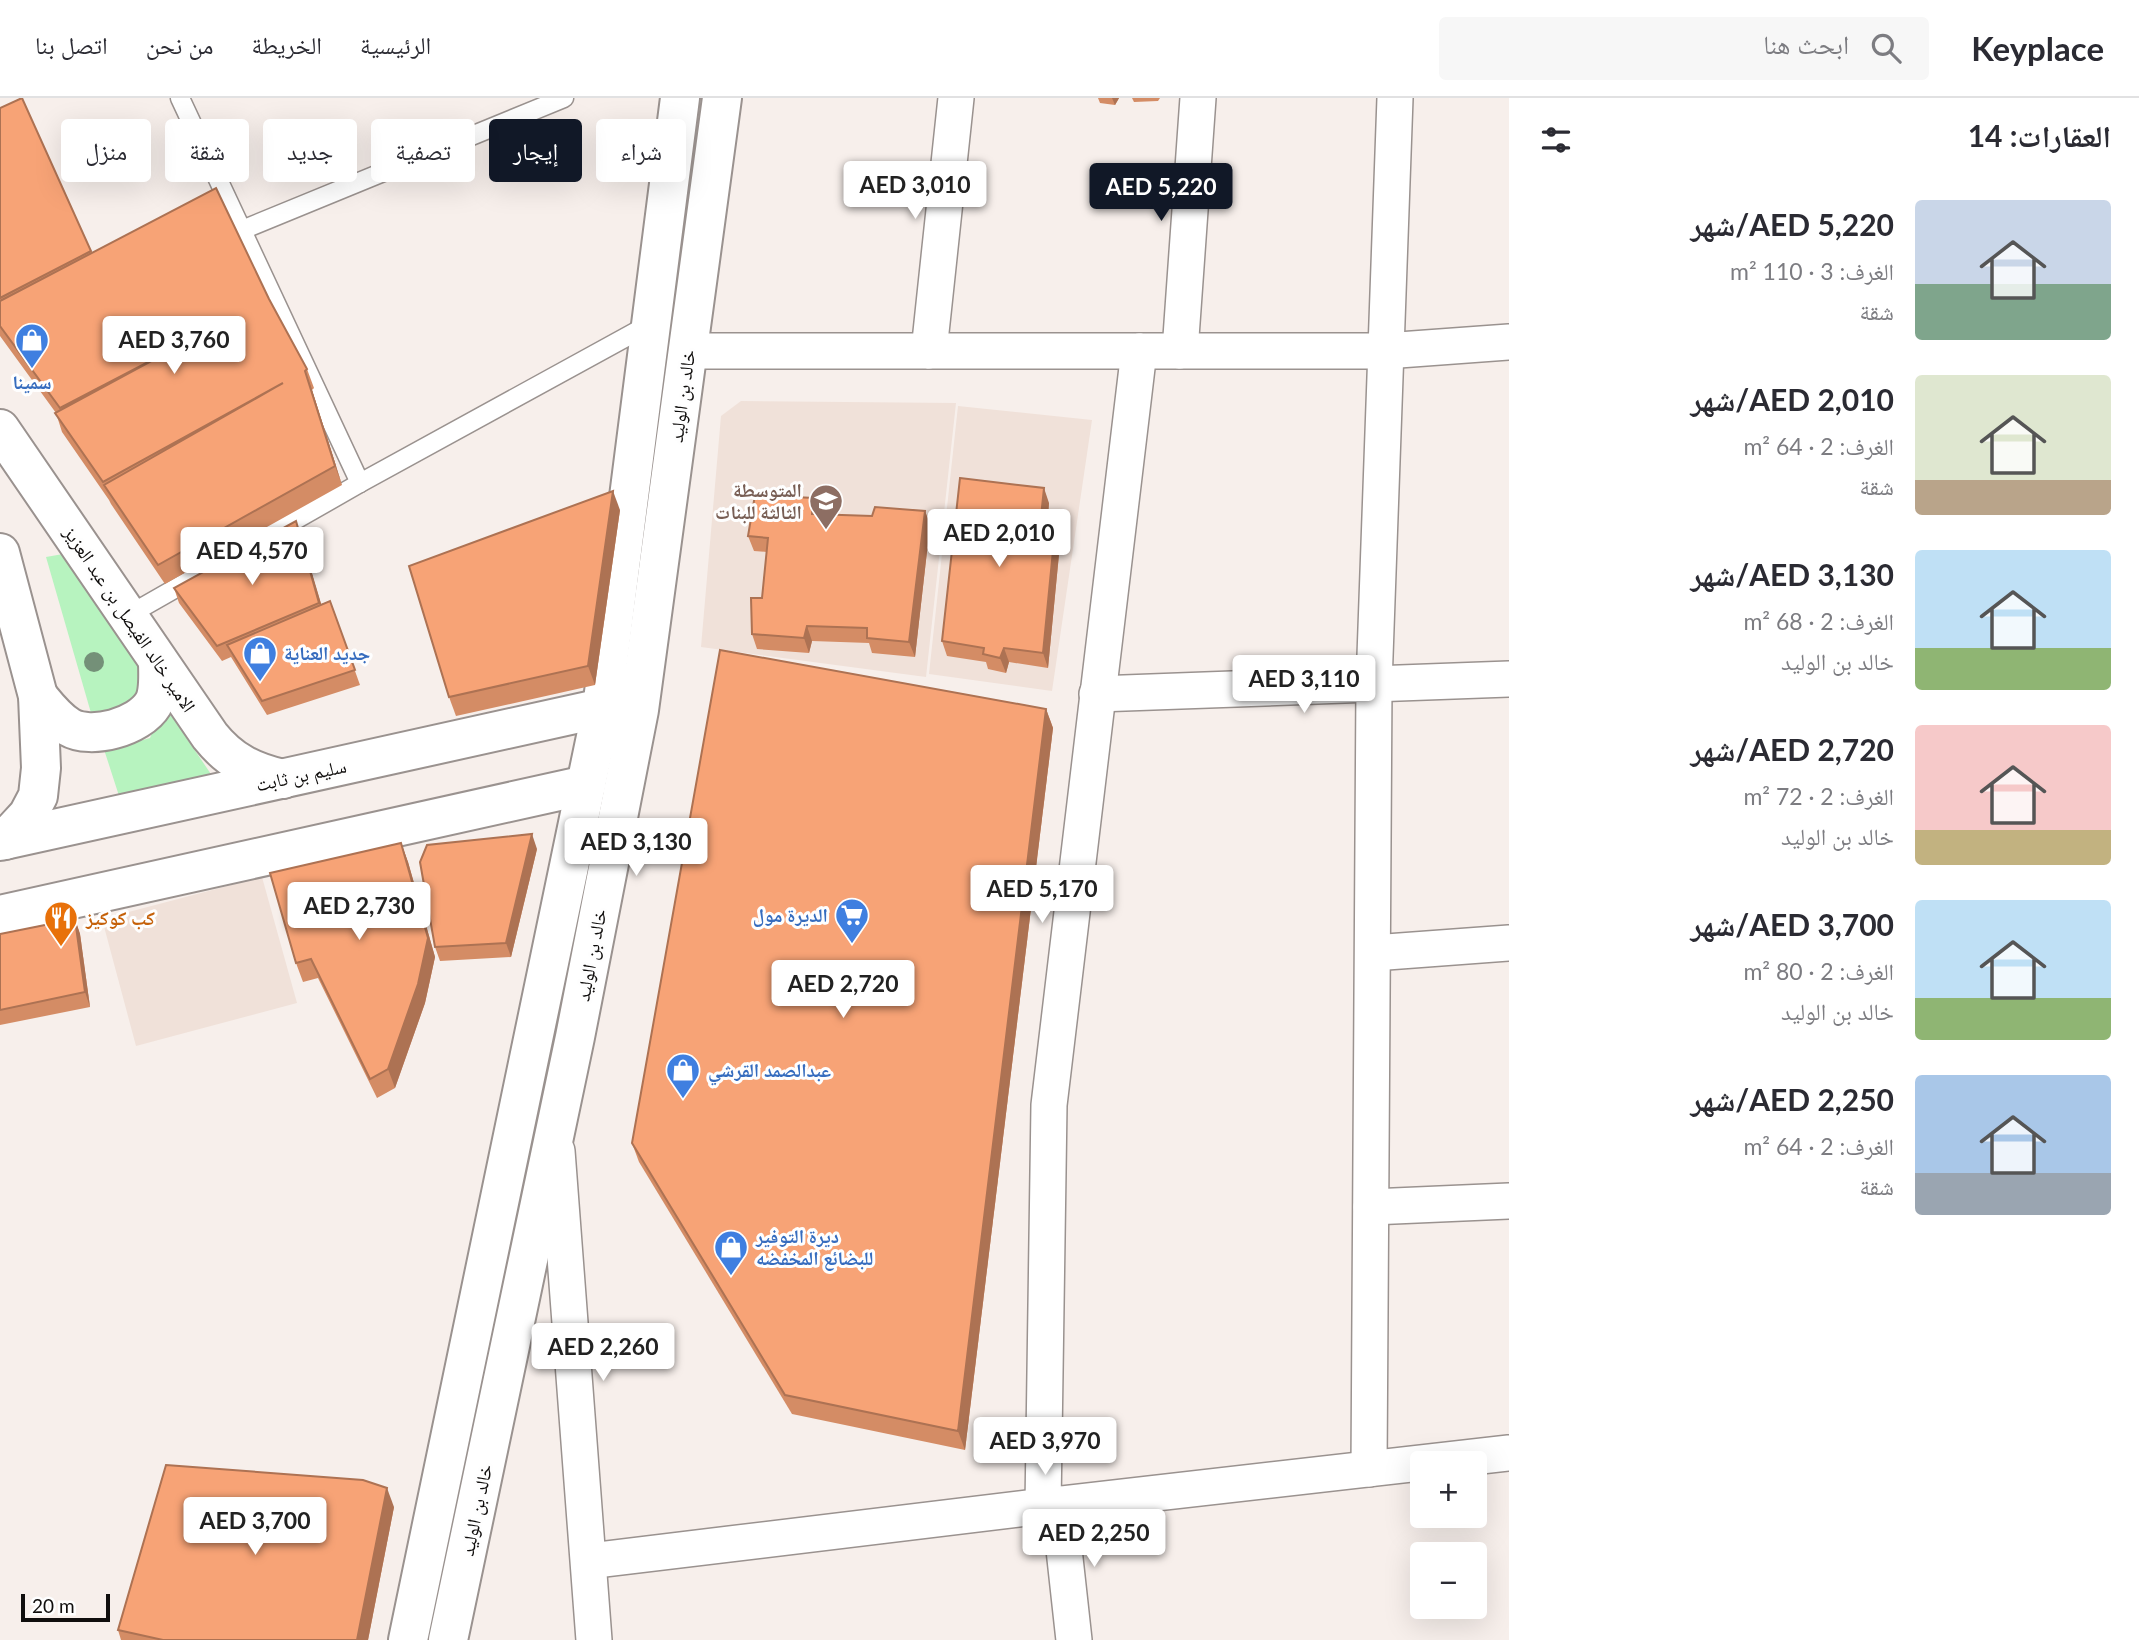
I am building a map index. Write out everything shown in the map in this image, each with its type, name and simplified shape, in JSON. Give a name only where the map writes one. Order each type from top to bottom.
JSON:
[{"type":"street","name":"خالد بن الوليد","points":[[408,1640],[602,708],[680,98]]},
{"type":"street","name":"خالد بن الوليد","points":[[448,1640],[555,1131],[639,709],[722,98]]},
{"type":"street","points":[[929,351],[956,98]]},
{"type":"street","points":[[1180,351],[1198,98]]},
{"type":"street","points":[[1369,1469],[1374,684],[1395,98]]},
{"type":"street","points":[[688,351],[1385,351],[1509,342]]},
{"type":"street","points":[[1074,1640],[1051,1505],[1049,1105],[1139,351]]},
{"type":"street","name":"الامير خالد الفيصل بن عبد العزيز","points":[[0,429],[158,661],[224,752],[250,769],[283,779]]},
{"type":"street","points":[[0,553],[38,696],[41,768],[38,796],[27,815],[2,841]]},
{"type":"street","points":[[38,696],[55,716],[71,728],[88,732],[114,730],[135,720],[153,705],[158,687],[158,661]]},
{"type":"street","points":[[1097,694],[1509,679]]},
{"type":"street","name":"سليم بن ثابت","points":[[2,841],[602,708]]},
{"type":"street","points":[[0,915],[586,785]]},
{"type":"street","points":[[1373,953],[1509,943]]},
{"type":"street","points":[[555,1131],[594,1640]]},
{"type":"street","points":[[1371,1207],[1509,1200]]},
{"type":"street","points":[[589,1561],[1509,1453]]},
{"type":"lane","points":[[180,98],[360,483]]},
{"type":"lane","points":[[242,230],[564,98]]},
{"type":"lane","points":[[127,616],[360,483],[650,324]]},
{"type":"shaded area","name":"المتوسطة الثالثة للبنات","points":[[741,401],[956,403],[926,677],[701,647],[721,416]]},
{"type":"shaded area","points":[[958,406],[1092,420],[1052,691],[929,674]]},
{"type":"shaded area","points":[[262,877],[297,1003],[136,1046],[102,919]]},
{"type":"green space","points":[[63,554],[152,683],[131,710],[91,713],[46,557]]},
{"type":"green space","points":[[161,711],[167,712],[173,718],[217,783],[121,802],[99,734],[122,746],[150,738]]},
{"type":"building","points":[[22,98],[91,251],[0,298],[0,108]]},
{"type":"building","points":[[216,188],[269,299],[307,369],[305,371],[335,466],[158,565],[104,485],[283,383],[103,482],[55,413],[179,346],[60,408],[0,326],[0,301]]},
{"type":"building","points":[[960,478],[1044,488],[1039,536],[1054,540],[1043,653],[1004,648],[1000,658],[983,654],[984,648],[942,641]]},
{"type":"building","points":[[613,491],[588,666],[449,697],[409,566]]},
{"type":"building","points":[[755,495],[813,498],[812,514],[872,516],[875,507],[925,511],[909,642],[867,638],[867,628],[807,626],[804,638],[752,634],[751,598],[762,598],[768,538],[748,536]]},
{"type":"building","points":[[296,521],[319,603],[217,646],[174,588]]},
{"type":"building","points":[[330,601],[355,670],[262,701],[227,645]]},
{"type":"building","name":"الديرة مول","points":[[720,650],[1046,709],[958,1431],[785,1395],[632,1143]]},
{"type":"building","points":[[532,834],[506,943],[435,947],[420,862],[427,845]]},
{"type":"building","points":[[401,843],[428,938],[418,984],[388,1069],[370,1079],[311,959],[296,963],[270,873]]},
{"type":"building","points":[[75,919],[85,992],[0,1010],[0,934]]},
{"type":"building","points":[[166,1465],[363,1480],[387,1488],[357,1640],[163,1640],[118,1630]]},
{"type":"place","name":"سمينا","points":[[32,370]]},
{"type":"place","name":"المتوسطة الثالثة للبنات","points":[[826,531]]},
{"type":"place","name":"جديد العناية","points":[[260,683]]},
{"type":"place","name":"الديرة مول","points":[[852,945]]},
{"type":"place","name":"كب كوكيز","points":[[61,948]]},
{"type":"place","name":"عبدالصمد القرشي","points":[[683,1100]]},
{"type":"place","name":"ديرة التوفير للبضائع المخفضه","points":[[731,1277]]}]
